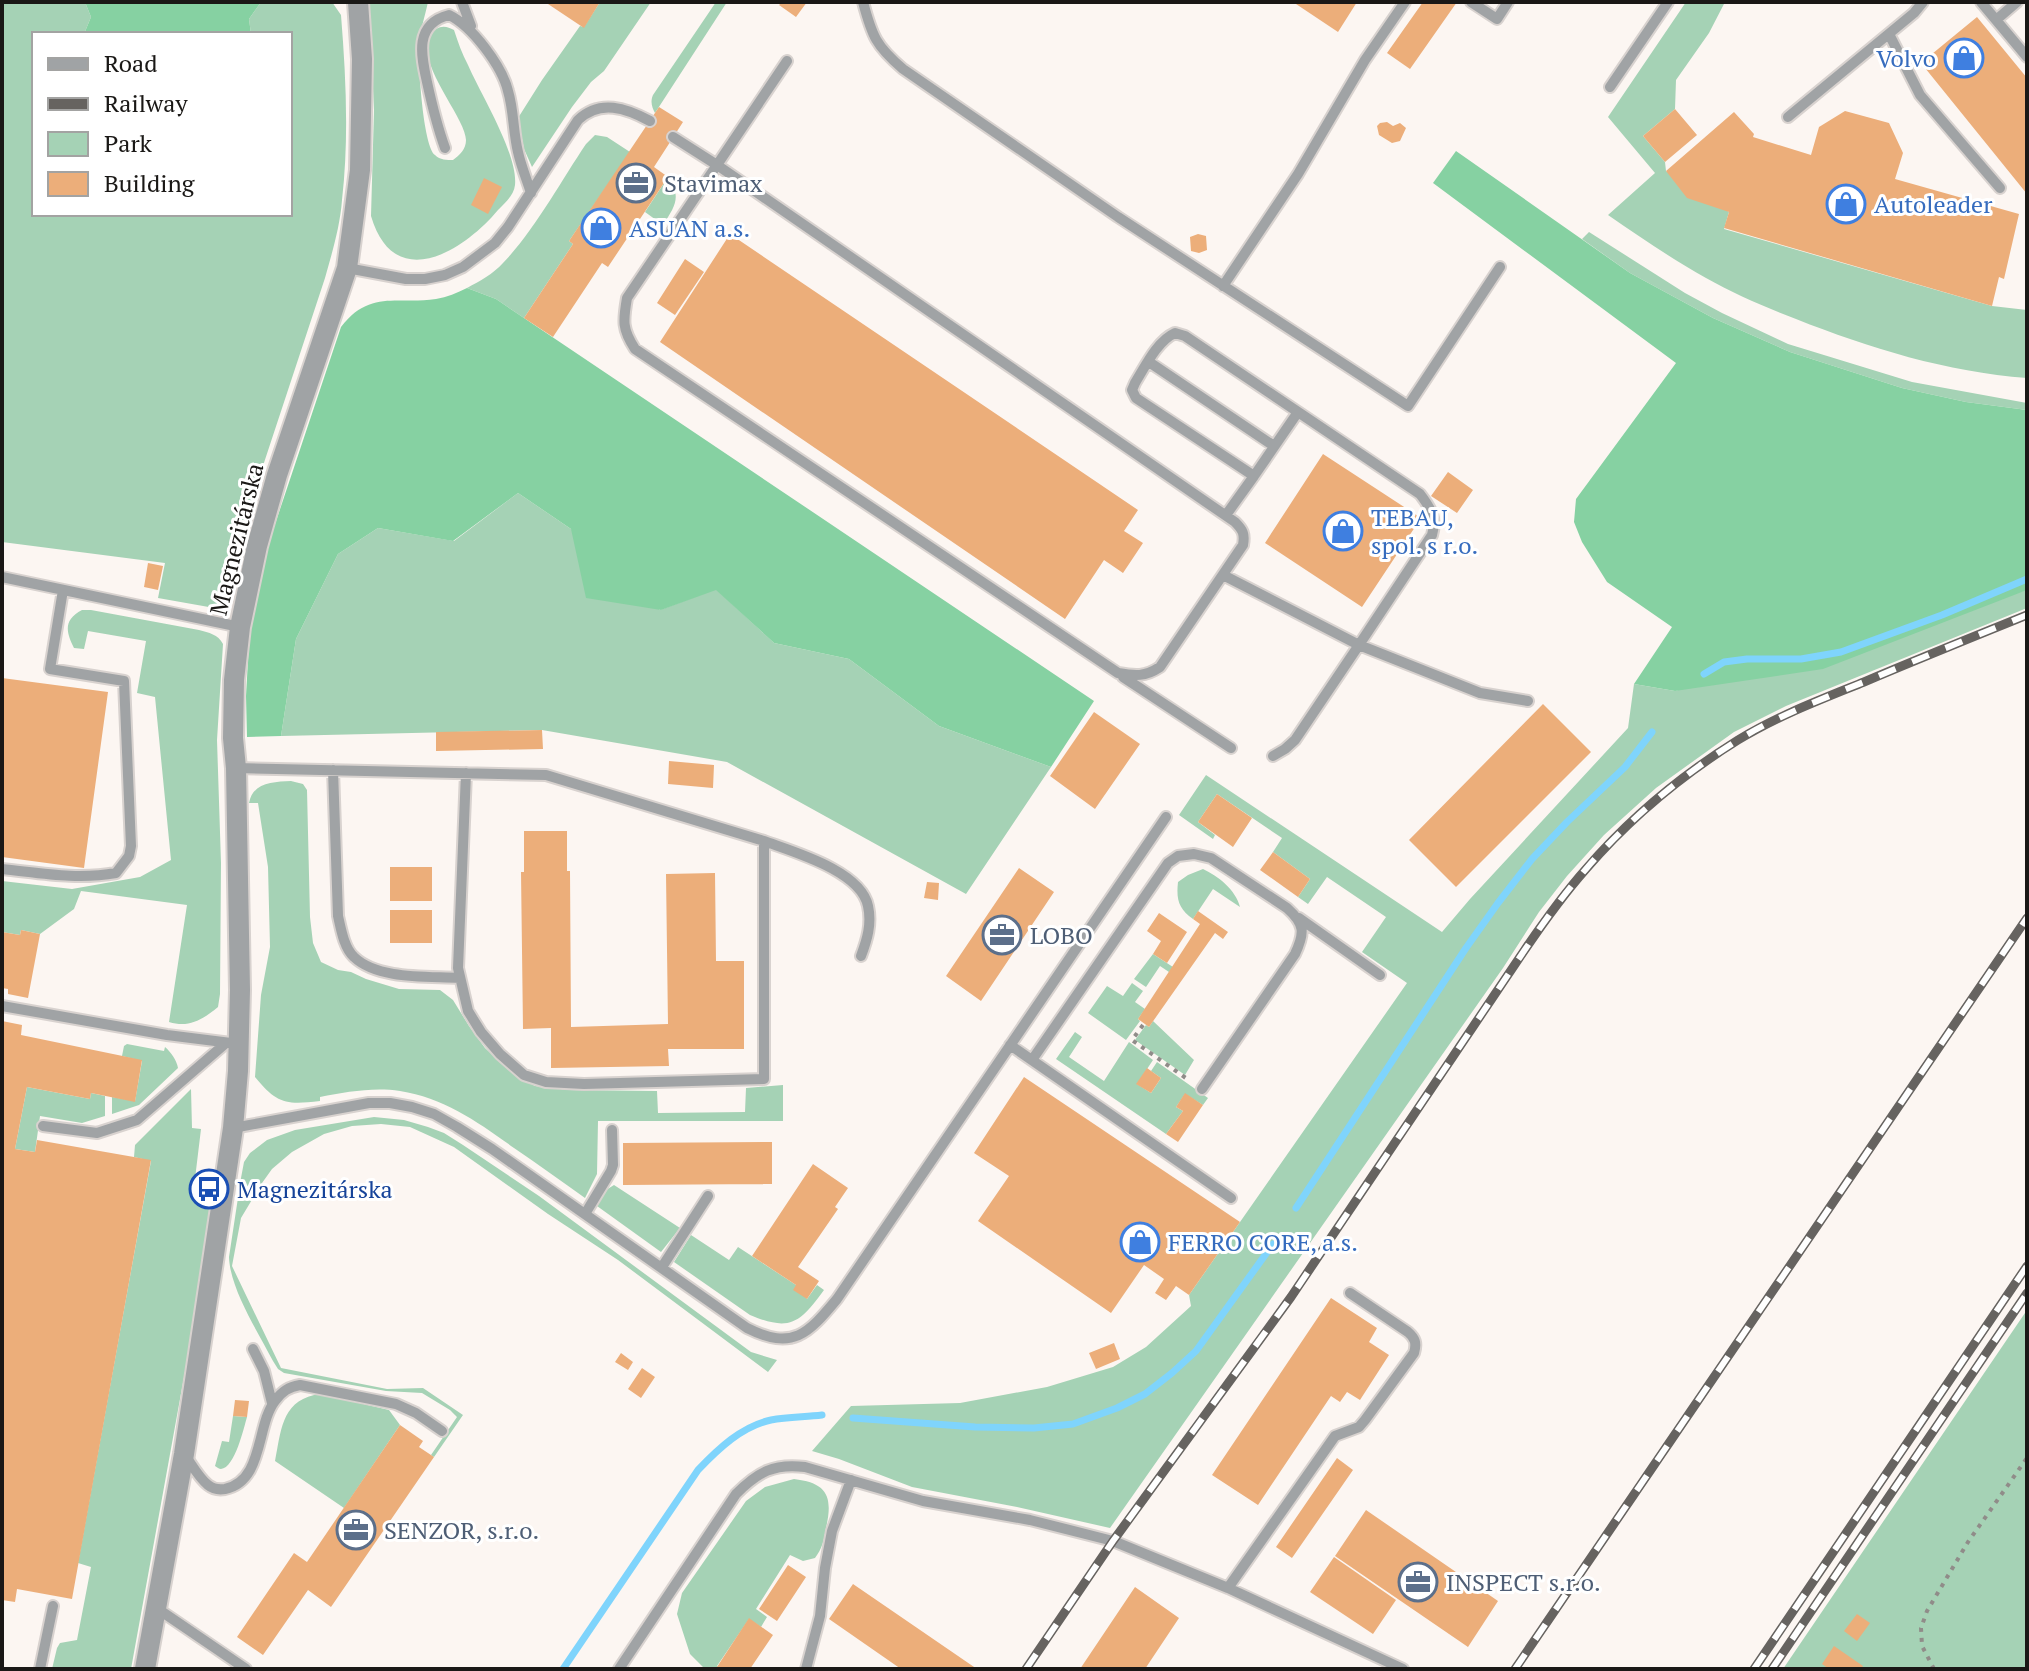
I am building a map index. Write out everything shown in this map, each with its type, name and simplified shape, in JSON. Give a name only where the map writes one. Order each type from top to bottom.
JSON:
[{"type":"street","name":"Magnezitárska","points":[[145,1669],[184,1454],[233,1128],[233,1044],[240,990],[233,738],[234,680],[240,627],[257,546],[277,475],[347,268],[361,156],[362,59],[358,2]]},
{"type":"lane","points":[[462,2],[474,35]]},
{"type":"lane","points":[[863,2],[874,38],[903,69],[1118,217],[1408,406],[1500,267]]},
{"type":"lane","points":[[1223,286],[1298,174],[1365,60],[1405,2]]},
{"type":"lane","points":[[1471,2],[1497,19],[1508,2]]},
{"type":"lane","points":[[1610,87],[1668,2]]},
{"type":"lane","points":[[1788,117],[1914,13],[1923,2]]},
{"type":"lane","points":[[1981,2],[2027,57]]},
{"type":"lane","points":[[1996,20],[2017,2]]},
{"type":"lane","points":[[445,148],[432,109],[421,54],[428,28],[438,18],[449,15],[460,20],[474,35],[505,80],[518,152],[531,193]]},
{"type":"lane","points":[[1889,34],[1920,95],[2000,188]]},
{"type":"lane","points":[[787,61],[627,298],[623,319],[626,335],[635,349],[1231,748]]},
{"type":"lane","points":[[347,268],[406,279],[425,279],[454,272],[495,243],[585,114],[603,107],[618,108],[632,111],[650,121]]},
{"type":"lane","points":[[673,137],[1235,522],[1244,535],[1243,545],[1160,667],[1136,677],[1118,673]]},
{"type":"lane","points":[[1254,476],[1136,398],[1132,390],[1135,383],[1169,336],[1175,333],[1185,336],[1420,494],[1434,515],[1435,525],[1432,535],[1295,740],[1273,756]]},
{"type":"lane","points":[[1149,362],[1274,446]]},
{"type":"lane","points":[[1226,515],[1298,412]]},
{"type":"lane","points":[[1223,575],[1359,645],[1480,693],[1528,701]]},
{"type":"lane","points":[[2,577],[240,627]]},
{"type":"lane","points":[[2,869],[94,877],[116,873],[129,856],[124,681],[50,669],[63,590]]},
{"type":"lane","points":[[236,768],[546,775],[764,841],[837,870],[858,888],[868,903],[868,937],[861,956]]},
{"type":"lane","points":[[333,770],[338,916],[352,957],[370,968],[397,975],[459,978]]},
{"type":"lane","points":[[466,773],[459,978],[468,1011],[481,1032],[524,1075],[546,1082],[584,1084],[764,1079],[764,841]]},
{"type":"lane","points":[[233,1128],[369,1103],[390,1103],[434,1114],[492,1149],[747,1328],[776,1339],[804,1334],[837,1299],[1166,817]]},
{"type":"lane","points":[[1032,1060],[1168,863],[1178,856],[1194,854],[1211,858],[1380,975]]},
{"type":"lane","points":[[1202,1089],[1295,954],[1302,940],[1298,917]]},
{"type":"lane","points":[[2,1006],[233,1044]]},
{"type":"lane","points":[[43,1126],[97,1133],[137,1120],[233,1044]]},
{"type":"lane","points":[[1010,1045],[1231,1198]]},
{"type":"lane","points":[[585,1214],[613,1165],[612,1130]]},
{"type":"lane","points":[[662,1267],[708,1196]]},
{"type":"lane","points":[[1228,1588],[1335,1436],[1359,1427],[1414,1353],[1414,1337],[1350,1293]]},
{"type":"lane","points":[[253,1349],[264,1371],[272,1403]]},
{"type":"lane","points":[[184,1454],[207,1485],[223,1490],[230,1487],[250,1471],[272,1403],[282,1392],[300,1385],[396,1404],[442,1431]]},
{"type":"lane","points":[[619,1669],[736,1494],[748,1482],[774,1468],[789,1465],[923,1501],[1030,1520],[1113,1541],[1228,1588],[1403,1669]]},
{"type":"lane","points":[[806,1669],[820,1616],[832,1531],[851,1480]]},
{"type":"lane","points":[[40,1669],[53,1606]]},
{"type":"lane","points":[[155,1607],[246,1669]]},
{"type":"path","points":[[1143,1025],[1132,1040],[1202,1089]]},
{"type":"path","points":[[1934,1669],[1922,1646],[1921,1628],[1927,1611],[1968,1542],[2027,1458]]},
{"type":"green space","points":[[2,2],[85,2],[91,17],[85,32],[32,32],[32,216],[292,216],[292,32],[251,32],[249,19],[261,2],[332,2],[341,15],[345,85],[344,177],[338,230],[250,505],[224,605],[220,609],[158,598],[165,563],[2,542]]},
{"type":"green space","points":[[85,2],[261,2],[249,19],[251,32],[85,32],[91,17]]},
{"type":"green space","points":[[369,2],[428,2],[420,40],[419,68],[424,121],[435,155],[453,160],[462,152],[466,140],[431,67],[427,52],[428,39],[436,29],[445,27],[454,30],[511,157],[515,185],[506,202],[467,240],[430,258],[412,259],[396,254],[382,240],[371,216],[374,110]]},
{"type":"green space","points":[[600,2],[651,2],[604,71],[591,82],[572,107],[532,167],[524,149],[518,118],[580,26],[584,27]]},
{"type":"green space","points":[[716,2],[727,2],[655,113],[653,95]]},
{"type":"green space","points":[[1686,2],[1725,2],[1709,33],[1676,80],[1675,109],[1643,136],[1665,162],[1666,171],[1729,212],[1724,229],[1992,306],[2027,310],[2027,378],[1967,370],[1909,357],[1796,319],[1706,278],[1608,215],[1655,173],[1608,117]]},
{"type":"green space","points":[[595,135],[607,137],[630,152],[569,241],[573,244],[524,318],[496,299],[467,288],[495,271],[514,250]]},
{"type":"green space","points":[[1456,151],[1630,273],[1713,318],[1790,352],[1902,388],[1966,402],[2027,410],[2027,590],[1823,669],[1675,691],[1634,684],[1672,627],[1607,582],[1582,542],[1574,522],[1576,499],[1676,363],[1433,183]]},
{"type":"green space","points":[[668,177],[676,196],[663,225],[645,212]]},
{"type":"green space","points":[[1589,232],[1685,293],[1788,344],[1912,382],[2027,403],[2027,410],[1966,402],[1902,388],[1790,352],[1713,318],[1630,273],[1582,239]]},
{"type":"green space","points":[[467,288],[496,299],[1094,701],[1051,767],[939,726],[849,659],[774,643],[716,590],[661,610],[586,598],[571,529],[518,493],[453,541],[378,528],[338,554],[296,639],[281,736],[247,737],[250,624],[264,557],[341,327],[363,307],[374,303],[436,299]]},
{"type":"green space","points":[[518,493],[571,529],[660,610],[716,589],[774,643],[849,659],[939,726],[1051,767],[966,894],[727,762],[542,730],[281,736],[296,639],[338,554],[378,528],[454,541]]},
{"type":"green space","points":[[2027,590],[2027,608],[1786,706],[1734,732],[1656,788],[1604,835],[1539,912],[1503,968],[1110,1528],[912,1487],[812,1451],[851,1406],[960,1403],[1047,1387],[1113,1367],[1146,1347],[1191,1306],[1189,1295],[1407,983],[1362,952],[1386,917],[1327,877],[1308,904],[1298,897],[1310,879],[1273,852],[1282,838],[1217,794],[1198,822],[1215,835],[1213,839],[1179,815],[1206,775],[1442,932],[1628,728],[1634,684],[1675,691]]},
{"type":"green space","points":[[82,610],[199,630],[216,636],[223,644],[217,740],[221,863],[220,994],[218,1007],[189,1023],[169,1022],[187,905],[81,891],[74,909],[40,934],[21,930],[20,935],[2,932],[2,881],[72,889],[140,877],[171,860],[155,697],[137,693],[146,641],[88,631],[84,649],[74,648],[69,637],[69,622]]},
{"type":"green space","points":[[291,781],[303,784],[307,790],[310,917],[313,943],[321,962],[399,989],[440,990],[453,1000],[485,1048],[512,1073],[535,1086],[569,1090],[657,1091],[658,1113],[745,1112],[746,1088],[783,1085],[783,1121],[598,1121],[597,1174],[585,1198],[474,1120],[416,1094],[380,1090],[330,1095],[320,1097],[320,1101],[308,1102],[276,1098],[255,1077],[261,995],[270,947],[268,867],[258,803],[249,803],[259,787]]},
{"type":"green space","points":[[1203,869],[1226,884],[1240,907],[1213,889],[1193,919],[1184,912],[1178,899],[1178,882]]},
{"type":"green space","points":[[1153,954],[1173,967],[1169,972],[1160,966],[1146,987],[1134,979]]},
{"type":"green space","points":[[1132,983],[1143,991],[1135,1002],[1145,1009],[1126,1040],[1088,1013],[1107,986],[1123,996]]},
{"type":"green space","points":[[1153,1021],[1194,1060],[1185,1075],[1135,1040]]},
{"type":"green space","points":[[1075,1032],[1082,1037],[1069,1057],[1104,1081],[1129,1042],[1153,1060],[1137,1084],[1151,1093],[1161,1078],[1151,1071],[1157,1062],[1208,1098],[1203,1105],[1185,1094],[1176,1107],[1183,1111],[1166,1134],[1056,1059]]},
{"type":"green space","points":[[127,1044],[164,1051],[165,1047],[178,1068],[139,1105],[112,1114],[112,1097],[135,1101],[142,1061],[122,1056]]},
{"type":"green space","points":[[27,1087],[90,1099],[91,1093],[105,1096],[105,1116],[82,1123],[40,1116],[35,1152],[15,1149]]},
{"type":"green space","points":[[191,1089],[192,1128],[201,1129],[194,1187],[206,1195],[211,1211],[131,1669],[52,1669],[60,1643],[77,1640],[91,1567],[78,1563],[151,1161],[134,1157],[135,1145]]},
{"type":"green space","points":[[374,1117],[404,1120],[444,1133],[539,1196],[751,1352],[777,1360],[768,1372],[618,1260],[454,1147],[410,1127],[381,1124],[352,1126],[324,1134],[292,1152],[272,1169],[241,1218],[232,1266],[281,1368],[387,1389],[423,1388],[463,1415],[434,1457],[431,1455],[457,1417],[422,1393],[386,1391],[284,1373],[278,1369],[253,1324],[239,1296],[231,1269],[229,1257],[244,1162],[267,1140],[295,1130]]},
{"type":"green space","points":[[614,1185],[680,1228],[661,1252],[597,1206],[606,1190]]},
{"type":"green space","points":[[691,1235],[729,1260],[738,1247],[796,1285],[807,1299],[817,1285],[824,1290],[801,1317],[793,1321],[775,1323],[750,1315],[674,1262]]},
{"type":"green space","points":[[2027,1310],[2027,1669],[1783,1669]]},
{"type":"green space","points":[[314,1395],[389,1410],[400,1425],[344,1508],[275,1461],[284,1420],[295,1405]]},
{"type":"green space","points":[[233,1416],[247,1417],[235,1455],[226,1467],[220,1469],[215,1466],[222,1441],[229,1442]]},
{"type":"green space","points":[[794,1479],[821,1488],[828,1500],[828,1517],[821,1548],[815,1558],[803,1561],[790,1555],[756,1609],[767,1617],[761,1627],[749,1619],[717,1666],[720,1669],[705,1669],[690,1654],[677,1614],[682,1593],[746,1501],[765,1487]]},
{"type":"building","points":[[545,2],[600,2],[584,28]]},
{"type":"building","points":[[782,2],[807,2],[796,17],[779,5]]},
{"type":"building","points":[[1293,2],[1357,2],[1338,32]]},
{"type":"building","points":[[1423,2],[1457,2],[1410,69],[1387,53]]},
{"type":"building","points":[[1977,17],[2027,78],[2027,194],[1921,63]]},
{"type":"building","points":[[659,107],[683,122],[654,167],[668,177],[608,267],[602,263],[553,337],[524,318],[573,244],[569,241]]},
{"type":"building","points":[[1675,109],[1697,135],[1665,162],[1643,136]]},
{"type":"building","points":[[1845,111],[1889,123],[1903,153],[1895,179],[2019,214],[2004,279],[1999,277],[1992,306],[1724,228],[1729,212],[1687,198],[1666,171],[1734,112],[1754,134],[1753,137],[1811,155],[1819,127]]},
{"type":"building","points":[[1387,122],[1393,126],[1400,123],[1406,128],[1400,141],[1392,143],[1379,135],[1377,126]]},
{"type":"building","points":[[484,178],[502,187],[488,214],[471,205]]},
{"type":"building","points":[[730,234],[1138,510],[1124,531],[1143,543],[1123,573],[1104,560],[1065,619],[660,342]]},
{"type":"building","points":[[1198,234],[1206,236],[1207,250],[1199,253],[1191,251],[1190,237]]},
{"type":"building","points":[[685,259],[704,272],[675,315],[657,303]]},
{"type":"building","points":[[1323,454],[1421,518],[1362,607],[1265,543]]},
{"type":"building","points":[[1448,472],[1473,490],[1457,513],[1431,496]]},
{"type":"building","points":[[148,563],[163,566],[158,590],[144,587]]},
{"type":"building","points":[[2,678],[108,692],[84,868],[2,857]]},
{"type":"building","points":[[1543,704],[1591,752],[1456,887],[1409,840]]},
{"type":"building","points":[[1094,712],[1140,744],[1095,809],[1050,776]]},
{"type":"building","points":[[542,730],[543,749],[436,751],[436,732]]},
{"type":"building","points":[[669,761],[714,765],[713,788],[668,784]]},
{"type":"building","points":[[1217,794],[1252,818],[1233,847],[1198,822]]},
{"type":"building","points":[[524,831],[567,831],[571,1027],[668,1024],[666,874],[715,873],[716,961],[744,961],[744,1049],[668,1049],[669,1066],[551,1068],[551,1028],[523,1029],[521,872],[524,872]]},
{"type":"building","points":[[1273,852],[1310,879],[1298,897],[1260,870]]},
{"type":"building","points":[[390,867],[432,867],[432,901],[390,901]]},
{"type":"building","points":[[1019,868],[1054,892],[981,1001],[946,976]]},
{"type":"building","points":[[927,882],[939,883],[938,900],[924,898]]},
{"type":"building","points":[[390,910],[432,910],[432,943],[390,943]]},
{"type":"building","points":[[1198,911],[1228,932],[1223,939],[1215,933],[1149,1027],[1138,1019],[1200,924],[1193,919]]},
{"type":"building","points":[[1159,913],[1187,932],[1167,963],[1153,954],[1161,941],[1147,931]]},
{"type":"building","points":[[21,930],[40,934],[28,998],[8,994],[8,989],[2,988],[2,932],[20,935]]},
{"type":"building","points":[[2,1021],[22,1025],[21,1035],[142,1060],[135,1102],[91,1093],[90,1099],[27,1087],[15,1149],[35,1152],[37,1140],[151,1160],[72,1599],[17,1589],[15,1602],[2,1600]]},
{"type":"building","points":[[1147,1068],[1161,1078],[1151,1093],[1136,1084]]},
{"type":"building","points":[[1024,1077],[1240,1222],[1189,1295],[1176,1286],[1166,1300],[1155,1293],[1164,1279],[1144,1265],[1111,1313],[978,1221],[1009,1176],[974,1153]]},
{"type":"building","points":[[1185,1093],[1203,1105],[1178,1142],[1166,1134],[1183,1111],[1176,1107]]},
{"type":"building","points":[[772,1142],[772,1184],[623,1185],[623,1143]]},
{"type":"building","points":[[813,1164],[848,1188],[835,1207],[838,1209],[798,1267],[819,1281],[807,1299],[793,1290],[796,1285],[752,1256]]},
{"type":"building","points":[[1331,1298],[1377,1328],[1369,1342],[1389,1355],[1360,1400],[1347,1392],[1340,1402],[1331,1396],[1258,1505],[1212,1475]]},
{"type":"building","points":[[1114,1343],[1120,1359],[1096,1369],[1089,1353]]},
{"type":"building","points":[[621,1353],[633,1362],[628,1370],[615,1362]]},
{"type":"building","points":[[642,1368],[655,1377],[641,1398],[628,1389]]},
{"type":"building","points":[[235,1400],[249,1401],[247,1417],[233,1416]]},
{"type":"building","name":"SENZOR, s.r.o.","points":[[400,1425],[423,1441],[419,1447],[434,1457],[331,1607],[308,1590],[263,1655],[237,1637],[294,1553],[307,1562]]},
{"type":"building","points":[[1337,1458],[1353,1470],[1292,1558],[1276,1547]]},
{"type":"building","points":[[1366,1510],[1498,1601],[1468,1647],[1335,1556]]},
{"type":"building","points":[[1334,1557],[1396,1600],[1373,1634],[1310,1592]]},
{"type":"building","points":[[788,1565],[806,1577],[777,1621],[759,1609]]},
{"type":"building","points":[[853,1584],[977,1669],[901,1669],[829,1619]]},
{"type":"building","points":[[1135,1587],[1179,1618],[1145,1669],[1080,1669]]},
{"type":"building","points":[[1857,1614],[1870,1623],[1857,1641],[1844,1631]]},
{"type":"building","points":[[749,1618],[773,1635],[750,1669],[720,1669],[717,1667]]},
{"type":"building","points":[[1834,1646],[1863,1666],[1861,1669],[1829,1669],[1822,1664]]},
{"type":"waterway","points":[[1704,674],[1724,662],[1801,659],[1841,652],[1942,615],[2027,579]]},
{"type":"waterway","points":[[1296,1208],[1498,903],[1532,859],[1625,767],[1652,732]]},
{"type":"waterway","points":[[853,1418],[1034,1428],[1073,1424],[1117,1408],[1145,1394],[1196,1351],[1273,1244]]},
{"type":"waterway","points":[[563,1669],[706,1462],[731,1439],[750,1427],[777,1419],[822,1415]]},
{"type":"railway","points":[[1026,1669],[1113,1541],[1291,1297],[1538,930],[1603,851],[1638,815],[1677,783],[1753,731],[1816,701],[2027,615]]},
{"type":"railway","points":[[1515,1669],[2027,918]]},
{"type":"railway","points":[[1754,1669],[2027,1266]]},
{"type":"railway","points":[[1772,1669],[2027,1293]]},
{"type":"place","name":"Volvo","points":[[1964,58]]},
{"type":"place","name":"Stavimax","points":[[636,183]]},
{"type":"place","name":"Autoleader","points":[[1846,204]]},
{"type":"place","name":"ASUAN a.s.","points":[[601,228]]},
{"type":"place","name":"TEBAU, spol. s r.o.","points":[[1343,531]]},
{"type":"place","name":"LOBO","points":[[1002,935]]},
{"type":"place","name":"Magnezitárska","points":[[209,1189]]},
{"type":"place","name":"FERRO CORE, a.s.","points":[[1140,1242]]},
{"type":"place","name":"SENZOR, s.r.o.","points":[[356,1530]]},
{"type":"place","name":"INSPECT s.r.o.","points":[[1418,1582]]}]
